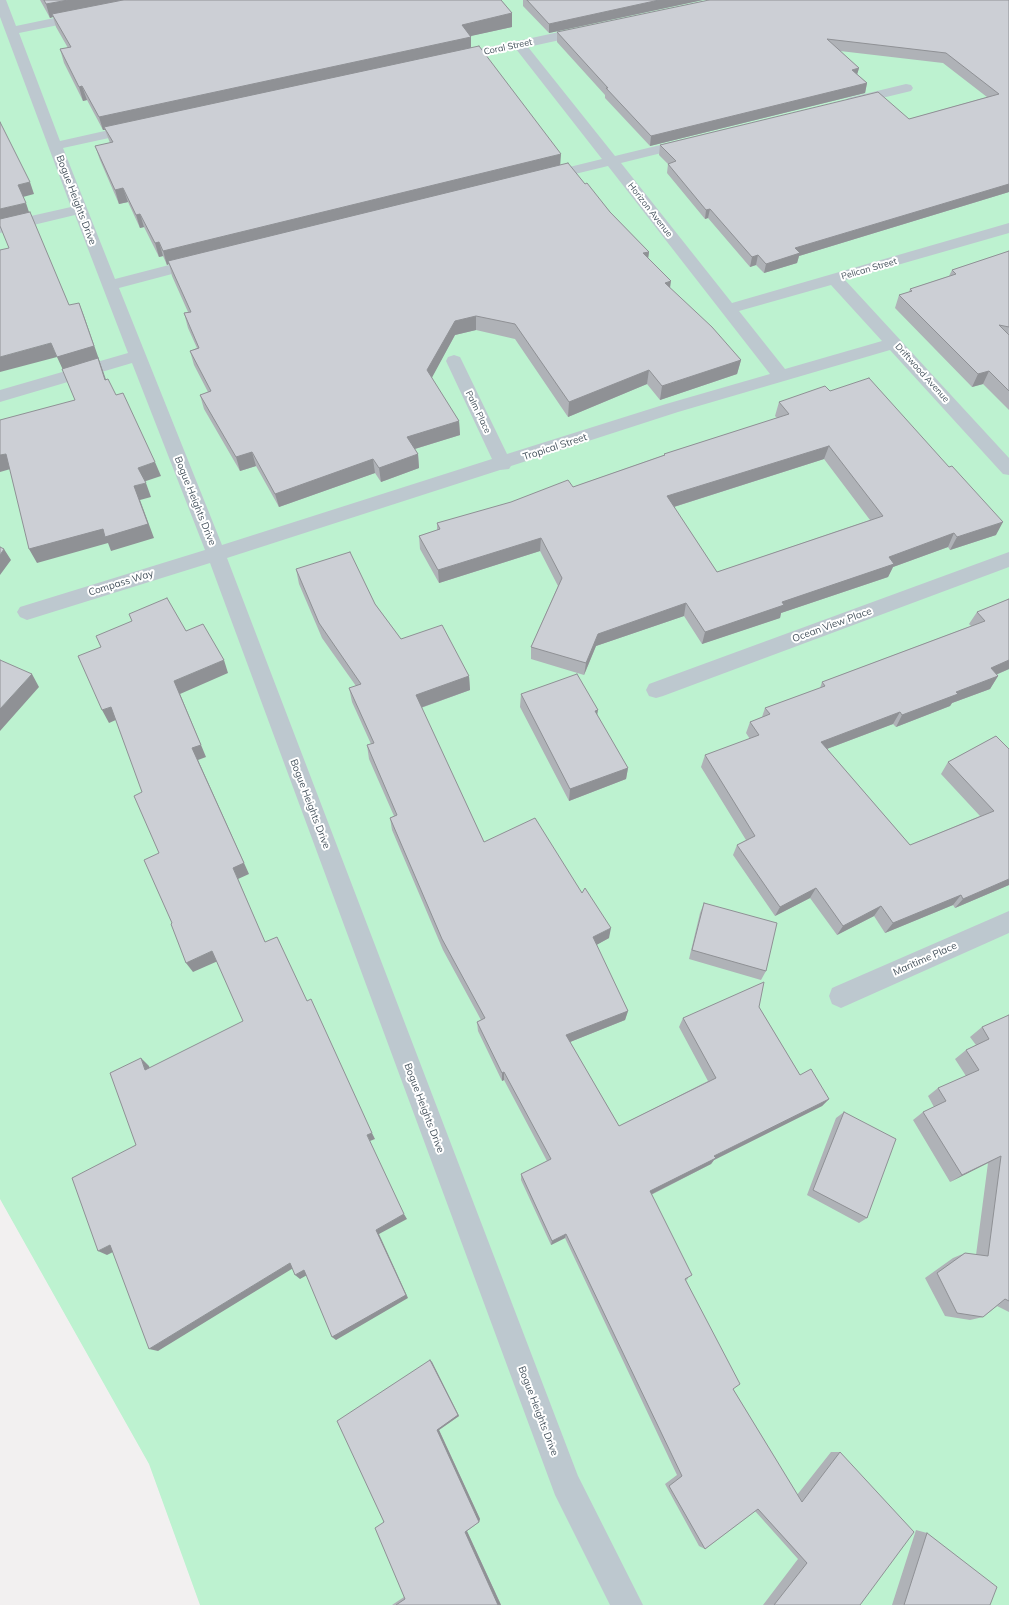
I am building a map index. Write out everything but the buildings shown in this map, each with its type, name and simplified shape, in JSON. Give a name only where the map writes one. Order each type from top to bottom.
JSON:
[{"type":"street","name":"Bogue Heights Drive","points":[[0,0],[55,146],[216,554],[566,1484],[627,1605]]},
{"type":"street","points":[[12,31],[96,14]]},
{"type":"street","name":"Coral Street","points":[[441,61],[596,28]]},
{"type":"street","name":"Horizon Avenue","points":[[519,44],[781,376]]},
{"type":"street","points":[[836,105],[906,88]]},
{"type":"street","points":[[55,146],[148,125]]},
{"type":"street","points":[[534,180],[704,138]]},
{"type":"street","points":[[0,228],[80,209]]},
{"type":"street","name":"Pelican Street","points":[[729,309],[1009,228]]},
{"type":"street","points":[[110,284],[218,258]]},
{"type":"street","name":"Driftwood Avenue","points":[[835,278],[1009,469]]},
{"type":"street","name":"Tropical Street","points":[[216,554],[503,464],[672,408],[895,344]]},
{"type":"street","points":[[0,396],[138,356]]},
{"type":"street","name":"Palm Place","points":[[454,361],[503,464]]},
{"type":"street","name":"Compass Way","points":[[27,612],[216,554]]},
{"type":"street","name":"Ocean View Place","points":[[656,690],[1009,559]]},
{"type":"street","name":"Maritime Place","points":[[841,996],[1009,922]]},
{"type":"green space","points":[[0,0],[1009,0],[1009,1605],[200,1605],[149,1464],[0,1199]]}]
